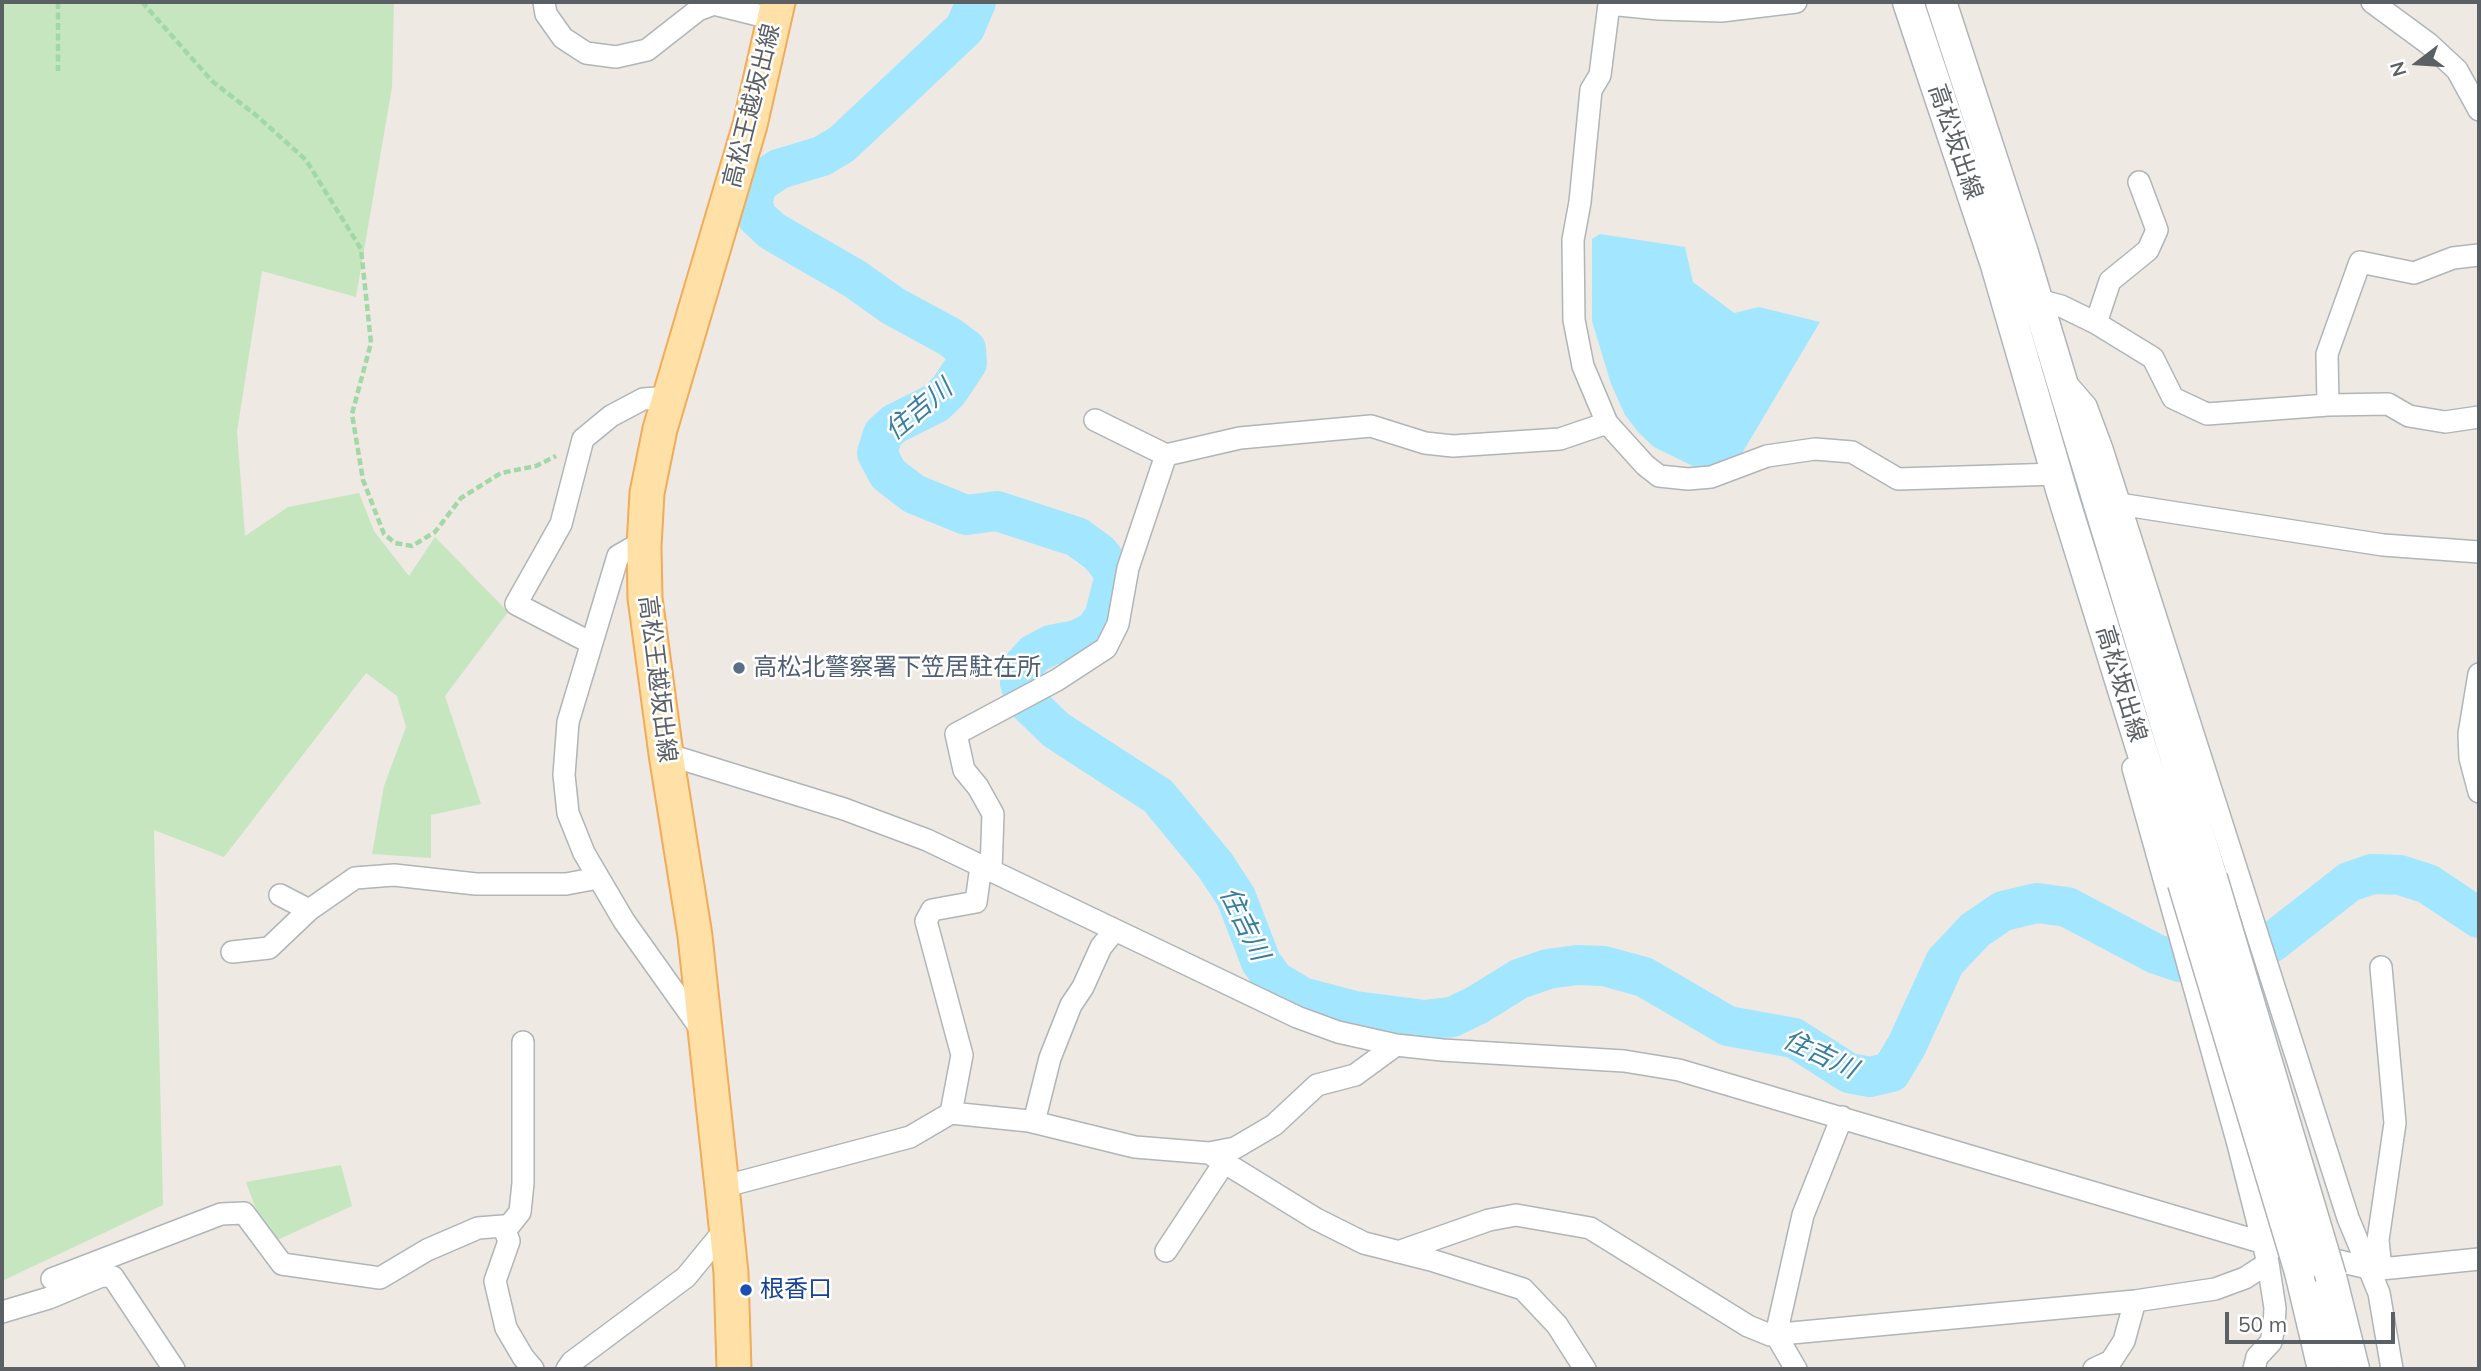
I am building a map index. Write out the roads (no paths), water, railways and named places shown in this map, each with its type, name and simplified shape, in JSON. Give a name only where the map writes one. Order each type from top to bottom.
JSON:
[{"type":"main road","name":"高松坂出線","points":[[1908,2],[2005,293],[2060,485],[2197,880],[2330,1277],[2354,1369]]},
{"type":"main road","name":"高松坂出線","points":[[1941,2],[2060,376],[2197,880],[2323,1369]]},
{"type":"main road","name":"高松王越坂出線","points":[[734,1369],[727,1227],[695,936],[645,598],[644,541],[647,493],[660,429],[750,125],[776,10]]},
{"type":"street","points":[[544,2],[546,14],[563,38],[586,53],[616,57],[647,50],[698,9],[714,4],[776,10]]},
{"type":"street","points":[[1796,2],[1721,11],[1609,4],[1600,75],[1591,90],[1580,202],[1573,240],[1574,320],[1583,366],[1607,423],[1645,465],[1659,476],[1688,479],[1711,477],[1767,456],[1815,449],[1852,452],[1898,479],[2060,485],[2065,525],[2266,1253],[2275,1308],[2274,1326],[2271,1342],[2258,1357],[2254,1369]]},
{"type":"street","points":[[2372,2],[2429,44],[2456,70],[2479,110]]},
{"type":"street","points":[[2096,323],[2110,281],[2148,250],[2157,230],[2139,182]]},
{"type":"street","points":[[2328,405],[2327,354],[2360,262],[2414,273],[2453,258],[2479,255]]},
{"type":"street","points":[[2005,293],[2020,294],[2061,306],[2096,323],[2153,358],[2173,398],[2207,414],[2328,405],[2388,404],[2409,416],[2445,422],[2479,417]]},
{"type":"street","points":[[2060,376],[2086,406],[2102,449],[2347,1218],[2375,1268]]},
{"type":"street","points":[[590,643],[516,604],[561,524],[583,439],[611,416],[643,399],[670,397]]},
{"type":"street","points":[[1096,420],[1166,455],[1240,438],[1371,426],[1425,443],[1452,446],[1560,439],[1607,423]]},
{"type":"street","points":[[951,1113],[962,1055],[926,921],[932,910],[976,902],[986,869],[993,814],[978,787],[964,770],[956,734],[1057,680],[1106,648],[1118,624],[1128,568],[1166,455]]},
{"type":"street","points":[[2119,504],[2383,545],[2479,552]]},
{"type":"street","points":[[644,541],[618,556],[590,643],[568,722],[565,775],[568,813],[584,853],[624,921],[706,1037]]},
{"type":"street","points":[[2479,674],[2469,734],[2470,758],[2479,792]]},
{"type":"street","points":[[666,754],[844,809],[927,840],[1297,1017],[1338,1032],[1396,1045],[1624,1061],[1679,1070],[1842,1116],[2266,1253],[2375,1268],[2479,1259]]},
{"type":"street","points":[[232,952],[269,948],[309,909],[355,878],[394,875],[477,884],[566,884],[598,878]]},
{"type":"street","points":[[279,895],[309,909]]},
{"type":"street","points":[[1034,1122],[1050,1058],[1071,1004],[1083,987],[1101,947],[1115,930]]},
{"type":"street","points":[[2381,967],[2395,1123],[2375,1268],[2392,1369]]},
{"type":"street","points":[[505,1231],[520,1212],[523,1183],[523,1042]]},
{"type":"street","points":[[1166,1251],[1217,1158],[1274,1125],[1317,1085],[1354,1076],[1396,1045]]},
{"type":"street","points":[[722,1188],[910,1137],[951,1113],[1034,1122],[1135,1147],[1217,1158],[1316,1219],[1364,1243],[1523,1289],[1557,1325],[1585,1369]]},
{"type":"street","points":[[1796,1369],[1776,1335],[1803,1215],[1842,1116]]},
{"type":"street","points":[[2,1312],[50,1298],[100,1269],[221,1214],[244,1213],[282,1264],[380,1278],[427,1250],[478,1228],[503,1226],[509,1241],[495,1281],[506,1328],[533,1369]]},
{"type":"street","points":[[1398,1252],[1489,1220],[1516,1215],[1590,1228],[1748,1326],[1770,1335],[2135,1301],[2215,1289],[2245,1278],[2266,1253]]},
{"type":"street","points":[[567,1369],[572,1362],[686,1277],[727,1227]]},
{"type":"street","points":[[52,1279],[100,1269],[113,1277],[174,1369]]},
{"type":"street","points":[[2094,1369],[2111,1361],[2123,1341],[2135,1301]]},
{"type":"water","points":[[1600,234],[1685,247],[1693,282],[1734,313],[1759,307],[1820,322],[1738,460],[1699,469],[1654,447],[1625,415],[1611,384],[1592,321],[1592,239]]},
{"type":"waterway","name":"住吉川","points":[[976,2],[965,28],[842,144],[822,156],[779,169],[758,183],[752,202],[757,217],[772,231],[855,279],[893,306],[950,337],[966,349],[967,363],[949,390],[936,403],[894,424],[883,434],[877,453],[888,474],[914,494],[966,515],[997,511],[1077,537],[1099,553],[1111,568],[1114,579],[1104,618],[1093,632],[1077,640],[1051,645],[1034,654],[1023,666],[1020,683],[1025,700],[1056,730],[1158,796],[1215,865],[1236,897],[1261,962],[1275,981],[1302,997],[1355,1011],[1425,1020],[1452,1017],[1519,979],[1548,969],[1577,965],[1604,966],[1644,977],[1728,1026],[1794,1038],[1849,1073],[1870,1077],[1891,1072],[1907,1045],[1945,962],[1975,930],[2003,911],[2037,903],[2067,907],[2156,954],[2180,962],[2271,943],[2349,882],[2372,874],[2400,875],[2428,884],[2479,918]]},
{"type":"place","name":"高松北警察署下笠居駐在所","points":[[739,668]]},
{"type":"place","name":"根香口","points":[[746,1290]]}]
